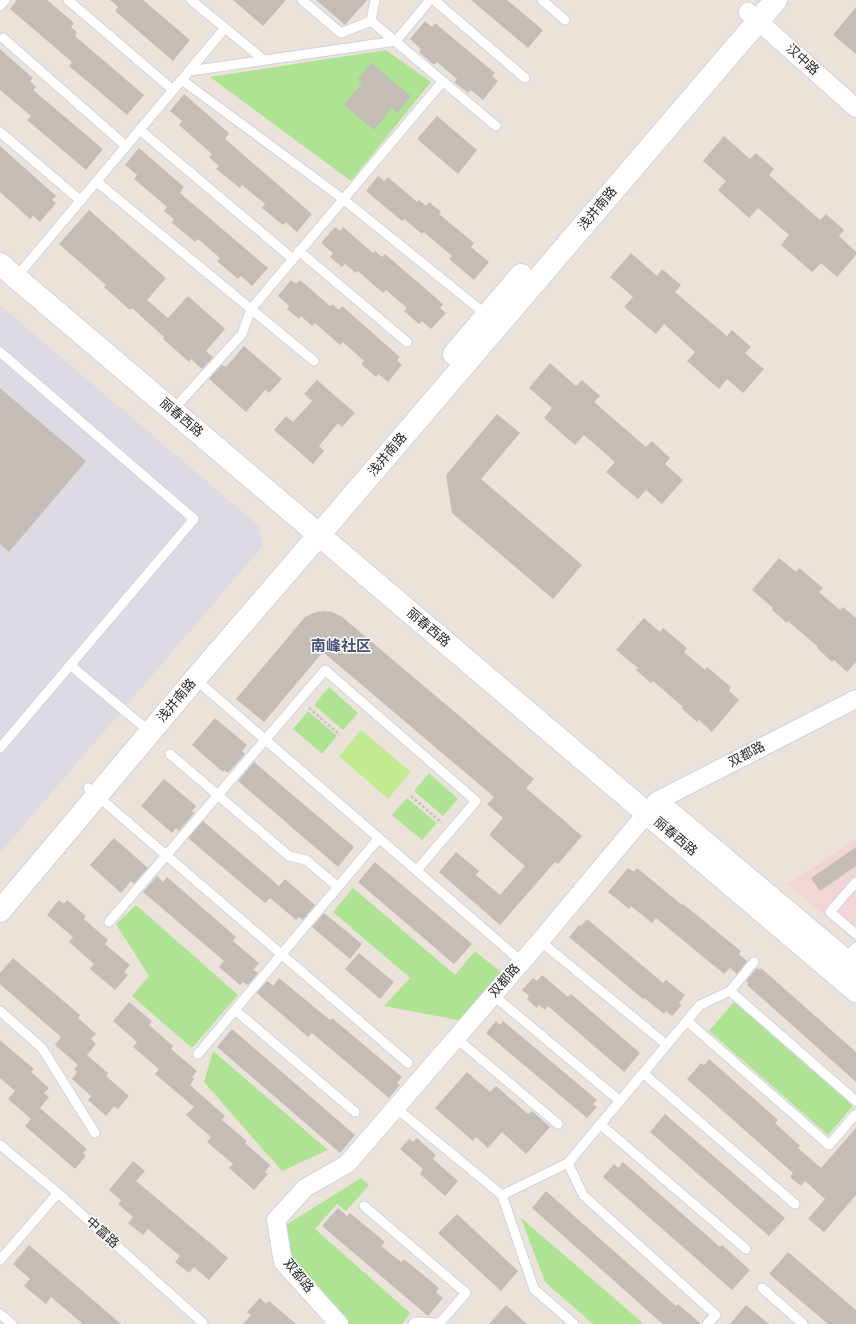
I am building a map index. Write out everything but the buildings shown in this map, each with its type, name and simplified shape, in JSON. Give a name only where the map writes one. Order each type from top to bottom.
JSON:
[{"type":"main road","name":"浅井南路","points":[[0,891],[92,791],[146,729],[755,11],[776,0]]},
{"type":"main road","name":"丽春西路","points":[[0,248],[181,401],[318,525]]},
{"type":"main road","name":"丽春西路","points":[[0,264],[318,525],[652,807],[856,991]]},
{"type":"main road","name":"浅井南路","points":[[0,911],[92,791]]},
{"type":"main road","name":"丽春西路","points":[[652,807],[852,959]]},
{"type":"street","name":"汉中路","points":[[755,11],[856,108]]},
{"type":"street","name":"双都路","points":[[339,1324],[283,1262],[276,1220],[305,1188],[347,1164],[540,941],[652,807],[856,699]]},
{"type":"lane","points":[[0,6],[5,0]]},
{"type":"lane","points":[[68,0],[173,90]]},
{"type":"lane","points":[[191,0],[264,60]]},
{"type":"lane","points":[[200,8],[207,0]]},
{"type":"lane","points":[[302,0],[342,33],[371,21]]},
{"type":"lane","points":[[371,21],[375,0]]},
{"type":"lane","points":[[190,71],[396,40],[430,0]]},
{"type":"lane","points":[[434,0],[525,78]]},
{"type":"lane","points":[[542,0],[565,20]]},
{"type":"lane","points":[[371,21],[396,40],[496,126]]},
{"type":"lane","points":[[24,268],[225,28]]},
{"type":"lane","points":[[3,38],[126,146]]},
{"type":"lane","points":[[182,80],[343,200],[493,320]]},
{"type":"lane","points":[[181,401],[242,334],[251,309],[444,81]]},
{"type":"lane","points":[[140,130],[293,259]]},
{"type":"lane","points":[[0,132],[81,201]]},
{"type":"lane","points":[[97,182],[314,361]]},
{"type":"lane","points":[[299,251],[406,342]]},
{"type":"lane","points":[[0,352],[194,519],[0,748]]},
{"type":"lane","points":[[70,665],[146,729]]},
{"type":"lane","points":[[109,922],[325,670],[476,801],[417,870]]},
{"type":"lane","points":[[191,675],[522,962]]},
{"type":"lane","points":[[170,754],[289,856],[306,860],[338,887]]},
{"type":"lane","points":[[92,791],[408,1063]]},
{"type":"lane","points":[[198,1054],[378,838]]},
{"type":"lane","points":[[856,882],[830,912],[856,934]]},
{"type":"lane","points":[[540,941],[667,1045]]},
{"type":"lane","points":[[502,1195],[568,1163],[700,1005],[730,991],[754,962]]},
{"type":"lane","points":[[730,991],[856,1101]]},
{"type":"lane","points":[[493,995],[620,1101]]},
{"type":"lane","points":[[235,1010],[355,1112]]},
{"type":"lane","points":[[0,1011],[42,1048],[95,1132]]},
{"type":"lane","points":[[687,1021],[829,1145],[856,1114]]},
{"type":"lane","points":[[456,1038],[558,1124]]},
{"type":"lane","points":[[643,1073],[795,1204]]},
{"type":"lane","points":[[396,1108],[502,1195],[534,1289],[574,1324]]},
{"type":"lane","points":[[600,1124],[746,1249]]},
{"type":"lane","name":"中富路","points":[[0,1145],[58,1193],[203,1323]]},
{"type":"lane","points":[[568,1163],[583,1195],[716,1314],[707,1324]]},
{"type":"lane","points":[[0,1260],[58,1193]]},
{"type":"lane","points":[[364,1206],[466,1293],[441,1323],[415,1322],[413,1324]]},
{"type":"lane","points":[[762,1288],[803,1324]]},
{"type":"lane","points":[[0,1314],[12,1324]]},
{"type":"path","points":[[299,700],[340,735]]},
{"type":"path","points":[[411,796],[451,831]]},
{"type":"shaded area","points":[[0,305],[260,527],[262,547],[0,853]]},
{"type":"shaded area","points":[[856,839],[856,942],[787,884]]},
{"type":"green space","points":[[386,50],[431,82],[351,181],[210,77]]},
{"type":"green space","points":[[329,687],[358,713],[343,730],[314,705]]},
{"type":"green space","points":[[308,711],[337,736],[322,754],[293,729]]},
{"type":"green space","points":[[361,730],[411,772],[388,799],[339,756]]},
{"type":"green space","points":[[429,773],[458,799],[443,816],[414,791]]},
{"type":"green space","points":[[407,798],[437,823],[422,840],[392,815]]},
{"type":"green space","points":[[353,888],[455,975],[475,951],[503,974],[463,1021],[384,1006],[410,978],[333,912]]},
{"type":"green space","points":[[136,905],[238,995],[192,1048],[132,996],[149,976],[116,924]]},
{"type":"green space","points":[[734,1002],[853,1106],[828,1135],[709,1031]]},
{"type":"green space","points":[[213,1051],[328,1150],[282,1171],[204,1082]]},
{"type":"green space","points":[[361,1178],[369,1185],[346,1211],[337,1204],[315,1229],[410,1313],[402,1324],[343,1324],[288,1266],[278,1230]]},
{"type":"green space","points":[[521,1218],[644,1324],[593,1324],[545,1282]]},
{"type":"district","name":"南峰社区","points":[[341,647]]}]
